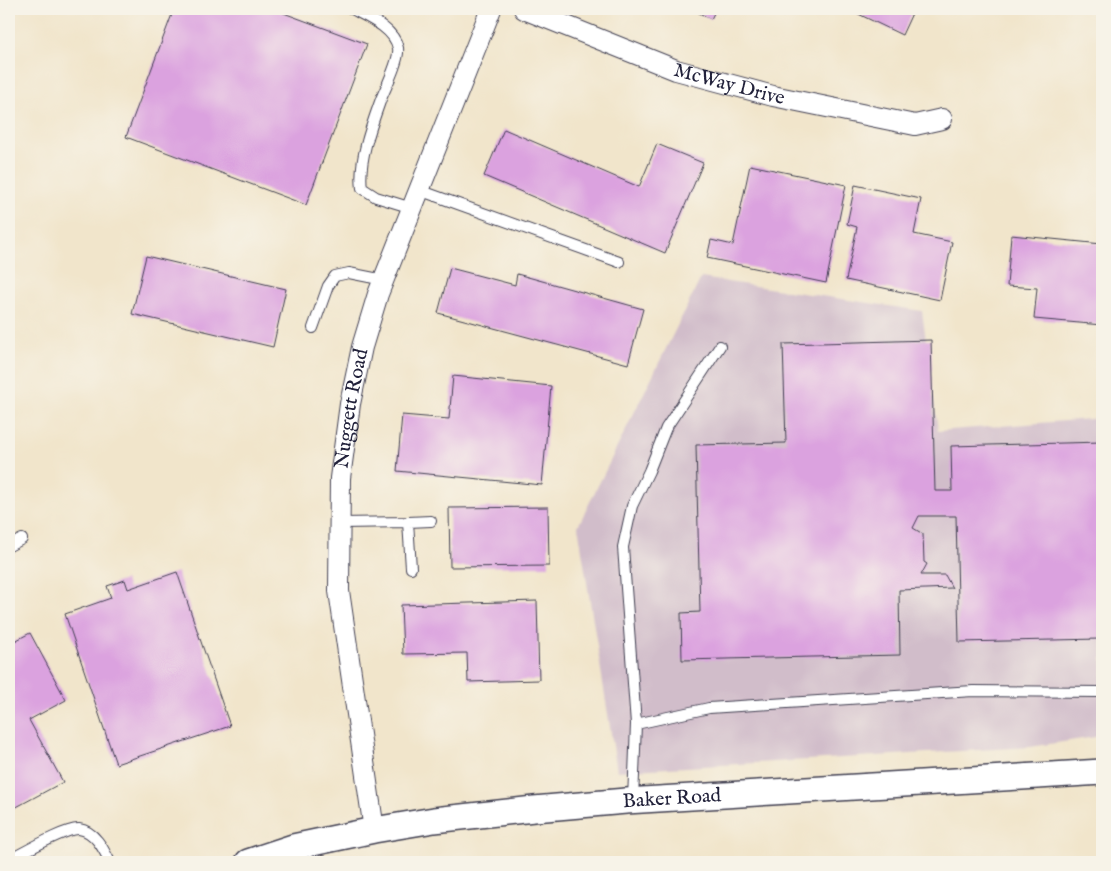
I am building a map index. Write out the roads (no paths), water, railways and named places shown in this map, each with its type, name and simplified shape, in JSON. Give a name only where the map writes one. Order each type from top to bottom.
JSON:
[{"type":"street","name":"Nuggett Road","points":[[374,830],[339,591],[340,478],[350,404],[362,347],[384,280],[491,9]]},
{"type":"street","name":"McWay Drive","points":[[524,9],[676,70],[773,96],[915,125],[942,119]]},
{"type":"street","name":"Baker Road","points":[[248,862],[293,847],[374,830],[434,820],[534,809],[633,800],[1102,772]]},
{"type":"lane","points":[[352,9],[383,27],[392,37],[398,48],[392,72],[381,99],[364,155],[360,176],[362,188],[376,197],[415,199],[619,262]]},
{"type":"lane","points":[[313,328],[328,286],[335,276],[349,273],[384,280]]},
{"type":"lane","points":[[633,800],[636,724],[623,546],[632,506],[649,471],[666,428],[720,346]]},
{"type":"lane","points":[[340,523],[431,521]]},
{"type":"lane","points":[[408,522],[411,568]]},
{"type":"lane","points":[[9,546],[22,539]]},
{"type":"lane","points":[[636,724],[708,708],[973,691],[1102,692]]},
{"type":"lane","points":[[9,860],[61,834],[79,829],[92,835],[104,850],[110,862]]}]
